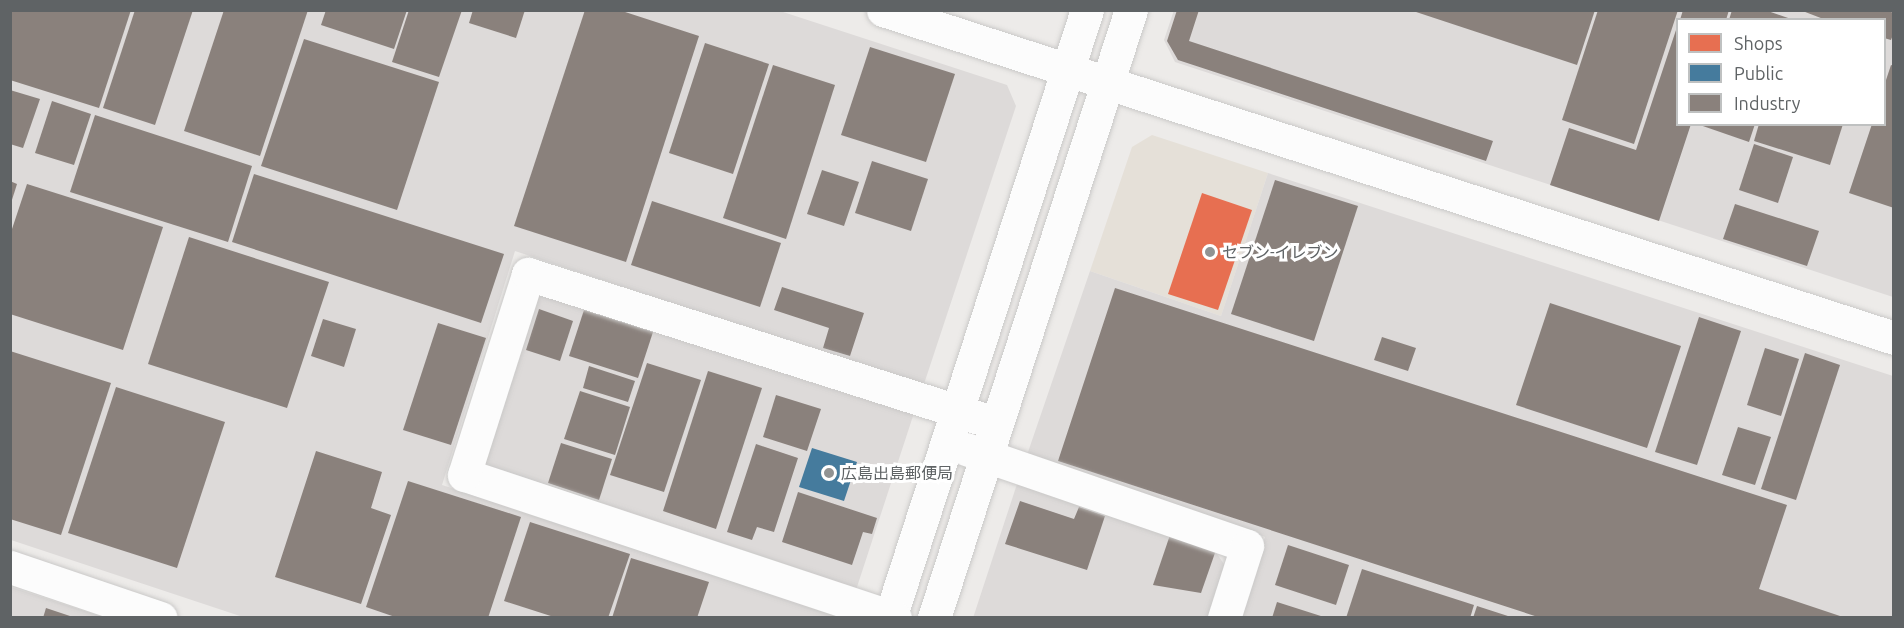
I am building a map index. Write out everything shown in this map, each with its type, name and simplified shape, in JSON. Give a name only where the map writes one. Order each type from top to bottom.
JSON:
[{"type":"street","points":[[882,10],[1067,72],[1893,338]]},
{"type":"street","points":[[997,424],[957,411],[528,274],[464,476],[892,617],[957,411],[1087,10]]},
{"type":"street","points":[[934,618],[1131,10]]},
{"type":"street","points":[[947,443],[1247,546],[1224,618]]},
{"type":"street","points":[[10,567],[161,618]]},
{"type":"shaded area","points":[[1174,10],[1893,11],[1893,297],[1175,62],[1164,40]]},
{"type":"shaded area","points":[[11,11],[780,11],[1007,85],[1016,106],[923,387],[515,251],[442,485],[848,617],[243,617],[11,540]]},
{"type":"shaded area","points":[[1152,135],[1268,173],[1221,316],[1090,271],[1132,147]]},
{"type":"shaded area","points":[[1268,173],[1893,376],[1893,617],[1239,617],[1265,537],[1027,455],[1090,271],[1221,316]]},
{"type":"shaded area","points":[[545,291],[914,413],[856,590],[488,470],[480,455],[530,301]]},
{"type":"shaded area","points":[[1018,481],[1213,548],[1226,567],[1210,617],[973,618]]},
{"type":"shaded area","points":[[11,587],[103,617],[11,617]]},
{"type":"building: Shops","name":"セブン-イレブン","points":[[1202,193],[1252,210],[1218,310],[1168,294]]},
{"type":"building: Public","points":[[812,448],[857,462],[844,501],[799,487]]},
{"type":"building: Industry","points":[[10,10],[131,10],[99,108],[10,80]]},
{"type":"building: Industry","points":[[135,10],[193,10],[155,125],[103,108]]},
{"type":"building: Industry","points":[[224,10],[308,10],[260,156],[184,131]]},
{"type":"building: Industry","points":[[326,10],[407,10],[394,49],[321,25]]},
{"type":"building: Industry","points":[[409,10],[462,10],[439,77],[392,62]]},
{"type":"building: Industry","points":[[473,10],[525,10],[516,38],[469,23]]},
{"type":"building: Industry","points":[[585,10],[619,10],[699,36],[626,262],[514,226]]},
{"type":"building: Industry","points":[[1177,10],[1199,10],[1189,41],[1493,141],[1486,161],[1178,60],[1167,41]]},
{"type":"building: Industry","points":[[1410,10],[1595,10],[1577,65]]},
{"type":"building: Industry","points":[[1598,10],[1678,10],[1634,144],[1562,120]]},
{"type":"building: Industry","points":[[1683,10],[1729,10],[1727,18],[1681,18]]},
{"type":"building: Industry","points":[[1732,10],[1765,10],[1788,18],[1730,18]]},
{"type":"building: Industry","points":[[1800,10],[1885,10],[1894,13],[1894,32],[1891,40],[1886,39],[1886,18],[1821,18]]},
{"type":"building: Industry","points":[[1676,30],[1676,126],[1690,126],[1659,221],[1550,185],[1569,128],[1636,150]]},
{"type":"building: Industry","points":[[304,39],[439,82],[397,210],[261,166]]},
{"type":"building: Industry","points":[[705,43],[769,64],[733,174],[669,153]]},
{"type":"building: Industry","points":[[870,47],[955,74],[926,162],[841,135]]},
{"type":"building: Industry","points":[[773,65],[835,85],[786,239],[723,218]]},
{"type":"building: Industry","points":[[1891,65],[1894,66],[1894,208],[1849,193],[1871,126],[1886,126],[1886,80]]},
{"type":"building: Industry","points":[[10,90],[40,99],[23,148],[10,144]]},
{"type":"building: Industry","points":[[52,101],[91,114],[74,165],[35,153]]},
{"type":"building: Industry","points":[[95,115],[252,166],[228,242],[70,192]]},
{"type":"building: Industry","points":[[1703,126],[1754,126],[1749,142]]},
{"type":"building: Industry","points":[[1758,126],[1842,126],[1830,165],[1754,141]]},
{"type":"building: Industry","points":[[1754,144],[1793,157],[1778,203],[1739,190]]},
{"type":"building: Industry","points":[[872,161],[928,179],[911,231],[855,213]]},
{"type":"building: Industry","points":[[822,170],[859,182],[844,226],[807,214]]},
{"type":"building: Industry","points":[[254,174],[504,254],[481,323],[232,242]]},
{"type":"building: Industry","points":[[1275,180],[1358,206],[1314,341],[1231,314]]},
{"type":"building: Industry","points":[[10,181],[17,184],[11,203],[10,203]]},
{"type":"building: Industry","points":[[27,184],[163,227],[123,350],[10,314],[10,235]]},
{"type":"building: Industry","points":[[652,201],[781,243],[760,307],[631,265]]},
{"type":"building: Industry","points":[[1735,204],[1819,231],[1807,266],[1723,239]]},
{"type":"building: Industry","points":[[189,237],[329,282],[287,408],[148,364]]},
{"type":"building: Industry","points":[[782,287],[864,313],[850,356],[823,348],[829,328],[774,310]]},
{"type":"building: Industry","points":[[1115,288],[1787,505],[1759,589],[1846,618],[1541,618],[1058,461]]},
{"type":"building: Industry","points":[[1550,303],[1681,346],[1647,448],[1516,405]]},
{"type":"building: Industry","points":[[539,309],[573,321],[560,361],[526,350]]},
{"type":"building: Industry","points":[[584,310],[653,332],[638,378],[569,356]]},
{"type":"building: Industry","points":[[1699,317],[1741,331],[1697,465],[1655,452]]},
{"type":"building: Industry","points":[[323,319],[356,329],[344,367],[311,356]]},
{"type":"building: Industry","points":[[438,323],[486,338],[451,445],[403,430]]},
{"type":"building: Industry","points":[[1382,337],[1416,348],[1408,371],[1374,360]]},
{"type":"building: Industry","points":[[1765,348],[1799,359],[1781,416],[1747,405]]},
{"type":"building: Industry","points":[[10,351],[111,383],[61,535],[10,519]]},
{"type":"building: Industry","points":[[1805,353],[1840,365],[1796,500],[1761,489]]},
{"type":"building: Industry","points":[[647,363],[701,380],[664,492],[610,475]]},
{"type":"building: Industry","points":[[589,366],[635,381],[628,402],[583,388]]},
{"type":"building: Industry","points":[[708,371],[762,388],[716,529],[663,511]]},
{"type":"building: Industry","points":[[116,387],[225,422],[177,568],[68,533]]},
{"type":"building: Industry","points":[[580,391],[630,407],[615,455],[564,439]]},
{"type":"building: Industry","points":[[776,395],[821,409],[807,451],[763,437]]},
{"type":"building: Industry","points":[[1738,427],[1771,437],[1755,485],[1722,475]]},
{"type":"building: Industry","points":[[561,443],[612,459],[599,500],[548,483]]},
{"type":"building: Industry","points":[[756,444],[798,458],[774,532],[757,527],[752,540],[727,532]]},
{"type":"building: Industry","points":[[316,451],[382,472],[371,508],[391,515],[361,604],[275,577]]},
{"type":"building: Industry","points":[[408,481],[521,517],[488,618],[398,618],[366,607]]},
{"type":"building: Industry","points":[[798,492],[877,518],[872,534],[863,532],[852,565],[782,542]]},
{"type":"building: Industry","points":[[1020,501],[1074,519],[1079,507],[1105,516],[1087,570],[1005,544]]},
{"type":"building: Industry","points":[[530,522],[630,554],[608,618],[557,618],[504,601]]},
{"type":"building: Industry","points":[[1170,535],[1216,550],[1201,593],[1153,585]]},
{"type":"building: Industry","points":[[1288,545],[1349,565],[1336,605],[1275,585]]},
{"type":"building: Industry","points":[[631,558],[709,582],[697,618],[612,618]]},
{"type":"building: Industry","points":[[1362,569],[1474,605],[1470,618],[1346,618]]},
{"type":"building: Industry","points":[[1277,602],[1324,617],[1324,618],[1272,618]]},
{"type":"building: Industry","points":[[1477,606],[1511,617],[1511,618],[1473,618]]},
{"type":"building: Industry","points":[[46,608],[73,617],[73,618],[43,618]]},
{"type":"place","name":"セブン-イレブン","points":[[1210,252]]},
{"type":"place","name":"広島出島郵便局","points":[[829,473]]}]
